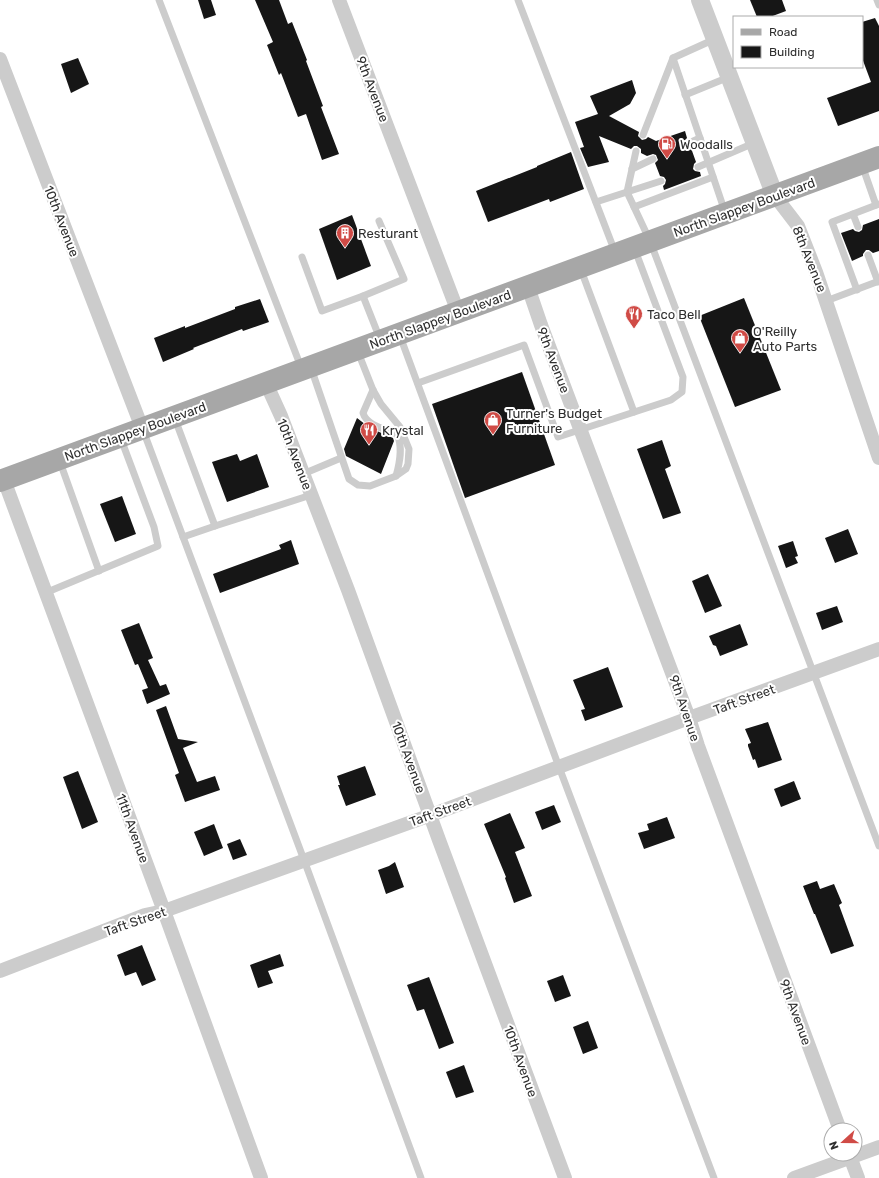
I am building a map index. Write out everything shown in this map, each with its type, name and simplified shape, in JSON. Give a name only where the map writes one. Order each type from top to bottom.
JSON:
[{"type":"main road","name":"North Slappey Boulevard","points":[[2,480],[870,160]]},
{"type":"street","name":"9th Avenue","points":[[339,0],[458,312]]},
{"type":"street","name":"8th Avenue","points":[[700,0],[775,196],[798,226],[816,272],[879,458]]},
{"type":"street","name":"10th Avenue","points":[[0,59],[142,428]]},
{"type":"street","name":"9th Avenue","points":[[528,287],[580,430],[689,718],[837,1122]]},
{"type":"street","name":"10th Avenue","points":[[266,383],[281,416],[348,590],[565,1178]]},
{"type":"street","name":"11th Avenue","points":[[2,480],[164,911],[261,1178]]},
{"type":"street","name":"Taft Street","points":[[0,971],[145,915],[164,911],[431,815],[689,718],[879,649]]},
{"type":"street","points":[[863,1152],[879,1147]]},
{"type":"street","points":[[794,1178],[834,1162]]},
{"type":"street","points":[[851,1162],[858,1178]]},
{"type":"lane","points":[[159,0],[349,479],[358,486],[370,486],[396,476],[406,469],[408,464],[409,449],[400,427],[381,404],[372,390],[357,350]]},
{"type":"lane","points":[[518,0],[596,202],[633,248],[814,673],[879,846]]},
{"type":"lane","points":[[877,0],[879,5]]},
{"type":"lane","points":[[643,134],[673,58],[714,39]]},
{"type":"lane","points":[[673,58],[726,214]]},
{"type":"lane","points":[[686,95],[729,77]]},
{"type":"lane","points":[[689,143],[700,138]]},
{"type":"lane","points":[[698,167],[754,143]]},
{"type":"lane","points":[[418,383],[524,345],[558,437],[671,400],[682,392],[683,377],[633,248],[634,207],[627,192],[636,151]]},
{"type":"lane","points":[[632,169],[653,159]]},
{"type":"lane","points":[[857,290],[832,222],[877,204],[870,160]]},
{"type":"lane","points":[[634,207],[714,177]]},
{"type":"lane","points":[[596,202],[661,181]]},
{"type":"lane","points":[[853,214],[858,227]]},
{"type":"lane","points":[[302,256],[322,311],[404,279],[379,220]]},
{"type":"lane","points":[[826,300],[857,290],[878,281],[868,255]]},
{"type":"lane","points":[[580,267],[634,412]]},
{"type":"lane","points":[[363,296],[418,383],[559,767],[714,1178]]},
{"type":"lane","points":[[372,390],[363,413],[364,417],[368,422],[397,434],[400,440],[400,464],[396,476]]},
{"type":"lane","points":[[174,416],[214,526]]},
{"type":"lane","points":[[142,428],[304,860],[421,1178]]},
{"type":"lane","points":[[45,593],[158,546],[154,527],[120,437]]},
{"type":"lane","points":[[303,474],[341,458]]},
{"type":"lane","points":[[59,459],[99,571]]},
{"type":"lane","points":[[183,537],[311,494]]},
{"type":"building","points":[[198,0],[211,0],[216,15],[204,19]]},
{"type":"building","points":[[255,0],[279,0],[288,24],[292,22],[307,60],[306,61],[323,106],[321,107],[339,154],[322,160],[306,114],[298,117],[281,73],[279,75],[267,45],[273,42]]},
{"type":"building","points":[[750,0],[782,0],[786,11],[773,16],[757,16]]},
{"type":"building","points":[[875,18],[879,26],[879,111],[838,126],[827,98],[871,82],[863,61],[863,22]]},
{"type":"building","points":[[78,58],[89,84],[71,93],[61,64]]},
{"type":"building","points":[[632,80],[636,93],[630,104],[609,116],[639,132],[638,136],[642,140],[648,137],[656,141],[685,131],[687,138],[684,145],[691,148],[696,162],[693,169],[700,172],[701,176],[664,190],[663,186],[666,180],[664,177],[660,176],[655,163],[658,160],[656,155],[653,154],[647,156],[641,153],[641,149],[637,146],[634,146],[631,149],[599,136],[609,162],[588,167],[580,148],[584,147],[575,122],[598,114],[590,96]]},
{"type":"building","points":[[571,152],[584,189],[550,202],[549,199],[488,222],[476,191]]},
{"type":"building","name":"Resturant","points":[[352,215],[371,266],[337,280],[319,229]]},
{"type":"building","points":[[879,219],[879,251],[873,253],[866,250],[863,256],[852,261],[841,233],[853,229],[859,232],[862,230],[863,225]]},
{"type":"building","name":"O'Reilly Auto Parts","points":[[744,298],[781,390],[735,407],[699,316]]},
{"type":"building","points":[[260,299],[269,322],[243,331],[242,329],[193,348],[194,349],[163,362],[154,338],[185,326],[185,328],[235,309],[235,307]]},
{"type":"building","name":"Turner's Budget Furniture","points":[[522,372],[555,465],[465,498],[432,404]]},
{"type":"building","name":"Krystal","points":[[357,418],[370,428],[393,438],[394,441],[381,474],[346,456],[344,449]]},
{"type":"building","points":[[662,440],[671,466],[665,469],[681,513],[663,519],[637,449]]},
{"type":"building","points":[[237,454],[240,461],[257,454],[269,487],[227,502],[212,462]]},
{"type":"building","points":[[122,496],[136,534],[115,542],[100,504]]},
{"type":"building","points":[[848,529],[858,554],[835,563],[825,538]]},
{"type":"building","points":[[291,540],[299,564],[220,593],[213,574],[281,549],[279,545]]},
{"type":"building","points":[[793,541],[798,556],[795,557],[798,563],[786,568],[778,546]]},
{"type":"building","points":[[708,574],[722,606],[705,613],[692,581]]},
{"type":"building","points":[[837,606],[843,622],[822,630],[816,613]]},
{"type":"building","points":[[139,623],[153,658],[148,660],[160,686],[166,684],[170,694],[147,704],[142,690],[148,688],[138,664],[135,665],[121,630]]},
{"type":"building","points":[[740,624],[748,645],[720,656],[716,646],[713,645],[709,636]]},
{"type":"building","points":[[608,667],[623,707],[585,721],[581,710],[585,709],[573,680]]},
{"type":"building","points":[[166,706],[178,739],[198,742],[183,748],[197,782],[215,776],[220,790],[185,802],[175,775],[179,773],[156,710]]},
{"type":"building","points":[[768,722],[782,760],[758,768],[755,759],[753,760],[748,746],[748,744],[751,743],[745,729]]},
{"type":"building","points":[[365,766],[376,795],[346,806],[338,785],[340,785],[337,776]]},
{"type":"building","points":[[78,771],[98,822],[82,829],[63,777]]},
{"type":"building","points":[[794,781],[801,799],[781,807],[774,789]]},
{"type":"building","points":[[554,805],[561,822],[542,830],[535,812]]},
{"type":"building","points":[[510,813],[525,848],[515,852],[532,896],[514,903],[505,878],[506,877],[484,824]]},
{"type":"building","points":[[667,817],[675,838],[644,849],[638,833],[649,830],[647,824]]},
{"type":"building","points":[[214,824],[223,848],[204,856],[194,832]]},
{"type":"building","points":[[240,839],[247,855],[233,860],[227,844]]},
{"type":"building","points":[[395,862],[404,887],[386,894],[378,870]]},
{"type":"building","points":[[817,881],[820,889],[834,884],[842,903],[839,905],[854,946],[831,954],[803,886]]},
{"type":"building","points":[[142,945],[156,980],[142,986],[136,972],[125,976],[117,955]]},
{"type":"building","points":[[280,954],[284,966],[268,971],[273,983],[258,988],[250,965]]},
{"type":"building","points":[[563,975],[571,996],[555,1002],[547,981]]},
{"type":"building","points":[[429,977],[454,1043],[439,1049],[424,1009],[417,1011],[407,985]]},
{"type":"building","points":[[588,1021],[598,1048],[583,1054],[573,1027]]},
{"type":"building","points":[[464,1065],[474,1092],[456,1098],[446,1072]]},
{"type":"place","name":"Woodalls","points":[[667,159]]},
{"type":"place","name":"Resturant","points":[[345,248]]},
{"type":"place","name":"Taco Bell","points":[[634,329]]},
{"type":"place","name":"O'Reilly Auto Parts","points":[[740,353]]},
{"type":"place","name":"Turner's Budget Furniture","points":[[493,435]]},
{"type":"place","name":"Krystal","points":[[369,445]]}]
